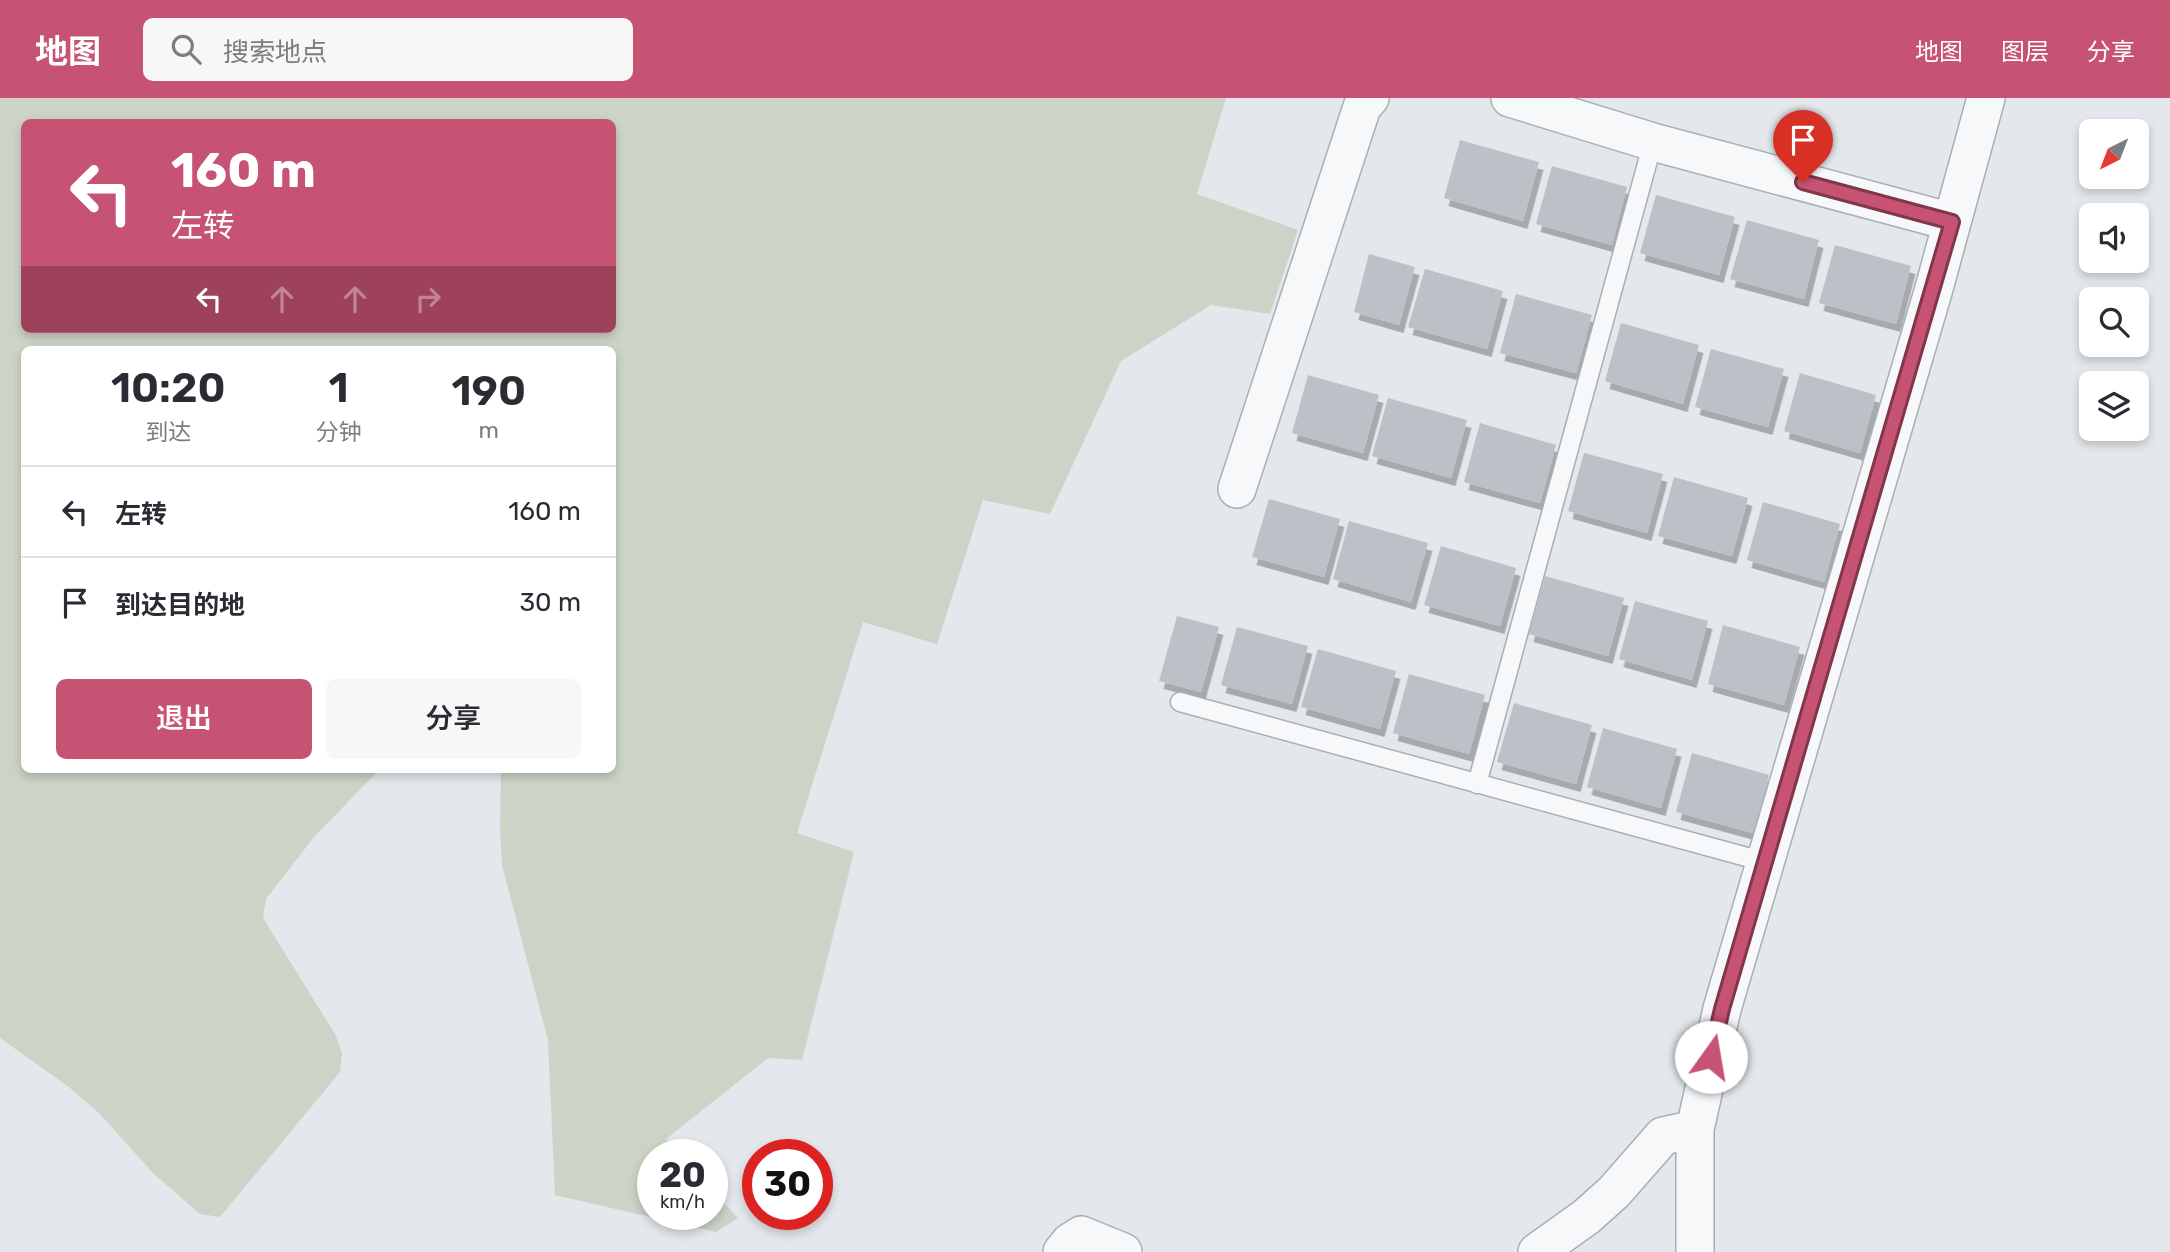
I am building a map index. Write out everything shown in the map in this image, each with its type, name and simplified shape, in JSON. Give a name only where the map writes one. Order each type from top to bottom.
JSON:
[{"type":"street","points":[[1237,489],[1362,107],[1370,98]]},
{"type":"street","points":[[1510,98],[1653,142],[1952,222]]},
{"type":"street","points":[[1695,1252],[1695,1129],[1722,1009],[1986,98]]},
{"type":"street","points":[[1537,1252],[1586,1217],[1640,1165],[1663,1136],[1695,1129]]},
{"type":"street","points":[[1062,1252],[1070,1242],[1081,1235],[1123,1252]]},
{"type":"lane","points":[[1476,783],[1653,142]]},
{"type":"lane","points":[[1180,702],[1765,862]]},
{"type":"green space","points":[[0,98],[1226,98],[1197,194],[1298,230],[1270,314],[1211,305],[1121,361],[1050,514],[983,500],[937,644],[863,622],[797,833],[854,852],[802,1060],[768,1058],[666,1139],[637,1139],[637,1214],[555,1195],[548,1040],[502,865],[500,825],[501,773],[616,773],[616,346],[21,346],[21,773],[376,773],[314,837],[266,899],[263,918],[335,1034],[342,1053],[340,1072],[220,1217],[200,1214],[154,1174],[100,1114],[70,1088],[0,1038]]},
{"type":"green space","points":[[728,1207],[738,1218],[728,1224]]},
{"type":"building","points":[[1460,140],[1539,162],[1523,221],[1444,198]]},
{"type":"building","points":[[1552,166],[1627,187],[1612,245],[1536,224]]},
{"type":"building","points":[[1656,195],[1735,217],[1719,275],[1640,253]]},
{"type":"building","points":[[1747,220],[1819,240],[1804,299],[1730,279]]},
{"type":"building","points":[[1835,245],[1911,266],[1896,324],[1819,303]]},
{"type":"building","points":[[1369,254],[1415,267],[1399,325],[1354,312]]},
{"type":"building","points":[[1425,269],[1503,291],[1487,349],[1408,327]]},
{"type":"building","points":[[1516,294],[1592,315],[1576,373],[1500,353]]},
{"type":"building","points":[[1621,323],[1699,345],[1683,404],[1605,381]]},
{"type":"building","points":[[1711,349],[1784,369],[1768,427],[1695,407]]},
{"type":"building","points":[[1800,373],[1876,395],[1860,453],[1784,431]]},
{"type":"building","points":[[1308,375],[1379,395],[1363,453],[1292,433]]},
{"type":"building","points":[[1388,398],[1467,420],[1451,478],[1372,456]]},
{"type":"building","points":[[1480,423],[1556,445],[1540,503],[1464,482]]},
{"type":"building","points":[[1584,453],[1663,474],[1647,533],[1568,511]]},
{"type":"building","points":[[1674,477],[1748,498],[1732,556],[1658,536]]},
{"type":"building","points":[[1269,499],[1340,519],[1324,577],[1252,557]]},
{"type":"building","points":[[1763,502],[1840,524],[1824,582],[1747,560]]},
{"type":"building","points":[[1349,521],[1428,543],[1411,602],[1333,579]]},
{"type":"building","points":[[1441,546],[1516,568],[1500,626],[1424,605]]},
{"type":"building","points":[[1545,576],[1624,598],[1608,656],[1529,634]]},
{"type":"building","points":[[1635,601],[1708,621],[1692,680],[1619,659]]},
{"type":"building","points":[[1177,616],[1219,627],[1201,692],[1159,681]]},
{"type":"building","points":[[1723,625],[1800,647],[1784,705],[1708,684]]},
{"type":"building","points":[[1237,627],[1308,646],[1292,704],[1221,685]]},
{"type":"building","points":[[1318,649],[1396,671],[1380,729],[1301,707]]},
{"type":"building","points":[[1409,674],[1485,695],[1469,754],[1393,733]]},
{"type":"building","points":[[1514,703],[1592,725],[1576,784],[1497,762]]},
{"type":"building","points":[[1603,728],[1677,749],[1661,808],[1587,787]]},
{"type":"building","points":[[1692,753],[1769,775],[1753,833],[1676,812]]},
{"type":"route","points":[[1711,1057],[1722,1009],[1952,222],[1803,182]]}]
